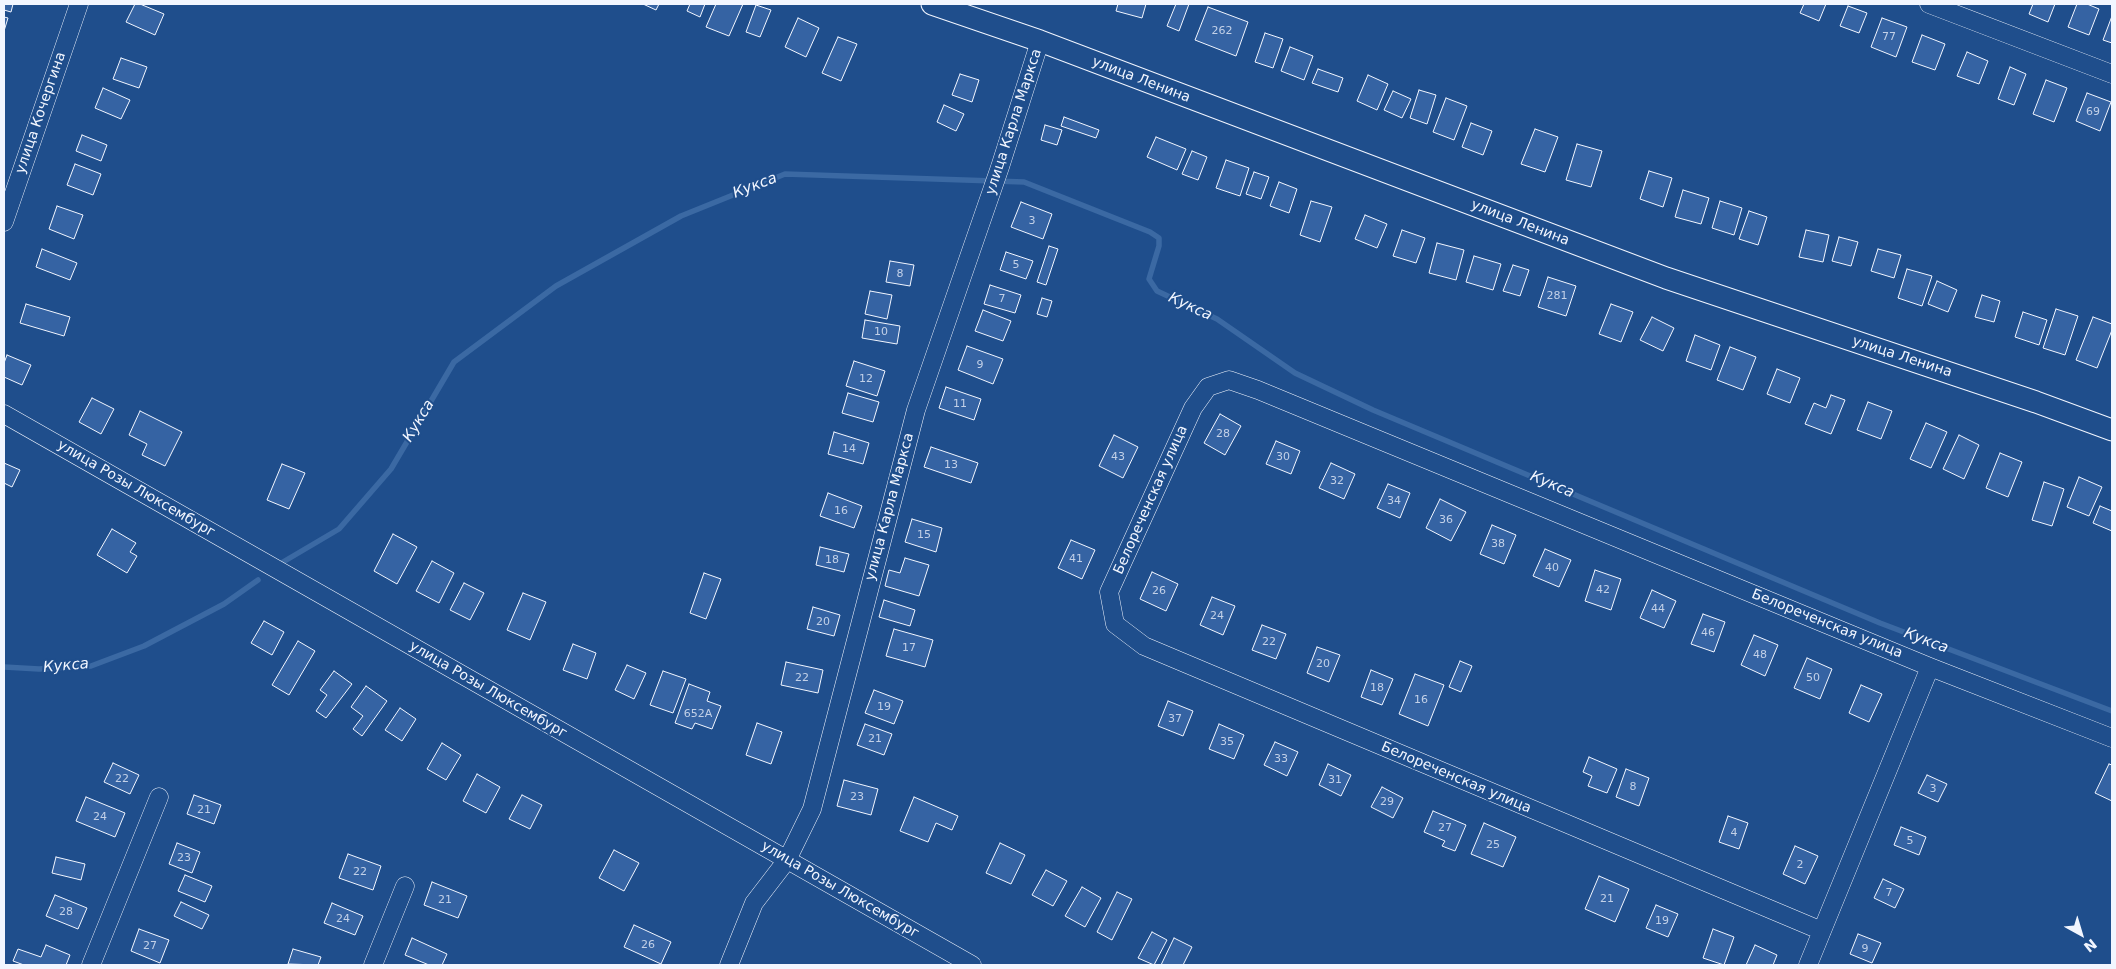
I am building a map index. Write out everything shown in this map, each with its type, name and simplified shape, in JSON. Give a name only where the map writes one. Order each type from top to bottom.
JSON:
[{"type":"street","name":"улица Кочергина","points":[[4,222],[79,4]]},
{"type":"street","name":"улица Ленина","points":[[932,4],[1040,41],[1666,278],[2036,402],[2112,430]]},
{"type":"street","points":[[1928,4],[2112,74]]},
{"type":"street","name":"улица Карла Маркса","points":[[729,965],[754,903],[787,860],[812,809],[916,410],[1000,167],[1040,41]]},
{"type":"street","name":"Белореченская улица","points":[[1822,931],[1144,646],[1114,624],[1109,592],[1193,408],[1208,387],[1229,380],[1276,397],[1930,667],[2112,738]]},
{"type":"street","name":"улица Розы Люксембург","points":[[4,414],[972,965]]},
{"type":"street","points":[[1808,965],[1930,667]]},
{"type":"street","points":[[91,965],[159,797]]},
{"type":"street","points":[[373,965],[406,886]]},
{"type":"building","points":[[4,4],[13,4],[11,12],[4,10]]},
{"type":"building","points":[[135,4],[140,4],[164,14],[155,35],[126,22]]},
{"type":"building","points":[[643,4],[659,4],[656,10]]},
{"type":"building","points":[[690,4],[705,4],[700,17],[687,11]]},
{"type":"building","points":[[716,4],[743,4],[729,36],[706,27]]},
{"type":"building","points":[[1118,4],[1146,4],[1142,18],[1116,11]]},
{"type":"building","points":[[1176,4],[1189,4],[1179,31],[1167,26]]},
{"type":"building","points":[[1804,4],[1826,4],[1819,21],[1800,13]]},
{"type":"building","points":[[2033,4],[2055,4],[2048,22],[2029,14]]},
{"type":"building","points":[[2077,4],[2087,4],[2099,9],[2089,35],[2068,27]]},
{"type":"building","points":[[756,5],[771,10],[760,37],[746,32]]},
{"type":"building","points":[[1848,6],[1867,13],[1859,33],[1840,26]]},
{"type":"building","points":[[1208,7],[1248,22],[1236,56],[1195,40]]},
{"type":"building","points":[[2112,16],[2112,43],[2103,40]]},
{"type":"building","points":[[4,17],[8,18],[4,31]]},
{"type":"building","points":[[798,18],[819,28],[806,57],[785,47]]},
{"type":"building","points":[[1882,18],[1907,27],[1896,57],[1871,47]]},
{"type":"building","points":[[1265,33],[1283,39],[1273,68],[1255,62]]},
{"type":"building","points":[[1922,35],[1945,44],[1935,70],[1912,62]]},
{"type":"building","points":[[838,37],[857,44],[841,81],[822,73]]},
{"type":"building","points":[[1290,47],[1313,56],[1304,80],[1281,71]]},
{"type":"building","points":[[1967,52],[1988,61],[1979,84],[1957,76]]},
{"type":"building","points":[[121,58],[147,67],[139,88],[113,79]]},
{"type":"building","points":[[2010,67],[2026,74],[2014,105],[1998,99]]},
{"type":"building","points":[[1318,69],[1343,78],[1338,92],[1312,83]]},
{"type":"building","points":[[960,74],[979,80],[972,102],[952,95]]},
{"type":"building","points":[[1368,75],[1388,84],[1377,110],[1357,101]]},
{"type":"building","points":[[2046,80],[2067,88],[2054,122],[2033,114]]},
{"type":"building","points":[[103,88],[130,100],[121,119],[95,108]]},
{"type":"building","points":[[1419,90],[1436,95],[1427,124],[1410,118]]},
{"type":"building","points":[[1393,91],[1411,99],[1402,118],[1384,110]]},
{"type":"building","points":[[2087,93],[2111,102],[2100,131],[2076,121]]},
{"type":"building","points":[[1446,98],[1467,106],[1454,140],[1433,132]]},
{"type":"building","points":[[944,105],[964,114],[956,131],[937,122]]},
{"type":"building","points":[[1064,117],[1099,130],[1096,138],[1061,126]]},
{"type":"building","points":[[1471,123],[1492,131],[1483,155],[1462,147]]},
{"type":"building","points":[[1045,125],[1062,130],[1057,145],[1041,140]]},
{"type":"building","points":[[1535,129],[1558,137],[1545,172],[1521,164]]},
{"type":"building","points":[[82,135],[107,145],[101,161],[76,151]]},
{"type":"building","points":[[1156,137],[1186,149],[1177,170],[1147,157]]},
{"type":"building","points":[[1577,144],[1602,151],[1591,187],[1566,180]]},
{"type":"building","points":[[1192,151],[1207,157],[1198,180],[1182,174]]},
{"type":"building","points":[[1226,160],[1249,168],[1240,196],[1216,188]]},
{"type":"building","points":[[75,164],[101,174],[93,195],[67,185]]},
{"type":"building","points":[[1649,171],[1672,178],[1663,207],[1640,199]]},
{"type":"building","points":[[1254,172],[1269,177],[1261,199],[1246,194]]},
{"type":"building","points":[[1279,182],[1297,189],[1289,213],[1270,206]]},
{"type":"building","points":[[1683,190],[1709,198],[1701,224],[1675,217]]},
{"type":"building","points":[[1311,201],[1332,207],[1320,242],[1300,235]]},
{"type":"building","points":[[1720,201],[1742,208],[1734,235],[1712,228]]},
{"type":"building","points":[[1021,202],[1052,214],[1043,239],[1011,227]]},
{"type":"building","points":[[57,206],[83,215],[74,239],[49,229]]},
{"type":"building","points":[[1749,211],[1767,217],[1758,245],[1739,239]]},
{"type":"building","points":[[1365,215],[1387,224],[1377,248],[1355,239]]},
{"type":"building","points":[[1402,230],[1425,238],[1416,263],[1393,256]]},
{"type":"building","points":[[1806,230],[1829,235],[1823,262],[1799,257]]},
{"type":"building","points":[[1839,237],[1858,242],[1851,266],[1832,261]]},
{"type":"building","points":[[1437,243],[1464,250],[1456,280],[1429,273]]},
{"type":"building","points":[[1049,246],[1058,249],[1046,285],[1037,282]]},
{"type":"building","points":[[42,249],[77,263],[70,280],[36,267]]},
{"type":"building","points":[[1878,249],[1901,255],[1894,278],[1871,271]]},
{"type":"building","points":[[1006,252],[1033,261],[1026,279],[1000,270]]},
{"type":"building","points":[[1474,256],[1501,264],[1493,290],[1466,282]]},
{"type":"building","points":[[890,261],[914,265],[910,286],[886,282]]},
{"type":"building","points":[[1513,265],[1529,270],[1520,296],[1503,291]]},
{"type":"building","points":[[1907,269],[1932,276],[1922,306],[1898,298]]},
{"type":"building","points":[[1548,277],[1576,286],[1566,316],[1538,307]]},
{"type":"building","points":[[1937,281],[1957,290],[1948,312],[1928,304]]},
{"type":"building","points":[[990,285],[1021,295],[1015,313],[984,304]]},
{"type":"building","points":[[870,291],[892,295],[887,319],[865,314]]},
{"type":"building","points":[[1982,295],[2000,301],[1994,322],[1975,317]]},
{"type":"building","points":[[1042,298],[1052,301],[1047,317],[1037,314]]},
{"type":"building","points":[[26,304],[70,317],[64,336],[20,323]]},
{"type":"building","points":[[1611,304],[1633,312],[1621,342],[1599,334]]},
{"type":"building","points":[[2056,309],[2078,316],[2065,355],[2043,348]]},
{"type":"building","points":[[983,310],[1011,321],[1003,341],[975,331]]},
{"type":"building","points":[[2023,312],[2047,320],[2039,345],[2015,337]]},
{"type":"building","points":[[1652,317],[1674,328],[1663,351],[1640,340]]},
{"type":"building","points":[[2093,317],[2112,324],[2112,330],[2097,368],[2076,360]]},
{"type":"building","points":[[865,320],[900,326],[897,344],[862,338]]},
{"type":"building","points":[[1695,335],[1720,345],[1711,370],[1686,361]]},
{"type":"building","points":[[967,346],[1003,359],[993,384],[958,370]]},
{"type":"building","points":[[1730,347],[1756,357],[1743,390],[1717,380]]},
{"type":"building","points":[[7,355],[31,365],[22,385],[4,377],[4,363]]},
{"type":"building","points":[[854,361],[885,371],[877,396],[846,386]]},
{"type":"building","points":[[1777,369],[1800,378],[1790,403],[1767,394]]},
{"type":"building","points":[[946,387],[981,399],[974,420],[939,408]]},
{"type":"building","points":[[848,393],[879,402],[873,422],[842,413]]},
{"type":"building","points":[[1831,395],[1845,400],[1831,434],[1805,424],[1814,403],[1826,408]]},
{"type":"building","points":[[92,398],[114,409],[101,434],[79,422]]},
{"type":"building","points":[[1868,402],[1892,411],[1881,439],[1857,430]]},
{"type":"building","points":[[140,411],[182,432],[165,466],[142,455],[147,444],[129,435]]},
{"type":"building","points":[[1220,414],[1241,426],[1225,455],[1204,443]]},
{"type":"building","points":[[1926,423],[1947,432],[1931,468],[1910,459]]},
{"type":"building","points":[[834,432],[869,443],[863,464],[828,454]]},
{"type":"building","points":[[1114,435],[1138,447],[1123,478],[1099,466]]},
{"type":"building","points":[[1959,435],[1979,445],[1964,479],[1943,469]]},
{"type":"building","points":[[1276,441],[1300,451],[1291,474],[1266,464]]},
{"type":"building","points":[[931,447],[978,463],[971,483],[924,467]]},
{"type":"building","points":[[2000,453],[2022,462],[2008,497],[1986,488]]},
{"type":"building","points":[[4,463],[20,470],[12,487],[4,483]]},
{"type":"building","points":[[1331,463],[1355,474],[1344,499],[1319,488]]},
{"type":"building","points":[[282,464],[305,473],[289,509],[267,500]]},
{"type":"building","points":[[2079,477],[2102,487],[2089,516],[2067,507]]},
{"type":"building","points":[[2044,482],[2064,489],[2052,526],[2032,520]]},
{"type":"building","points":[[1388,484],[1410,493],[1400,518],[1377,508]]},
{"type":"building","points":[[828,493],[862,506],[854,528],[820,516]]},
{"type":"building","points":[[1440,499],[1466,512],[1451,541],[1426,528]]},
{"type":"building","points":[[2100,506],[2112,511],[2112,531],[2093,523]]},
{"type":"building","points":[[912,519],[942,528],[936,552],[905,542]]},
{"type":"building","points":[[1492,525],[1516,535],[1504,564],[1480,554]]},
{"type":"building","points":[[112,529],[136,543],[130,552],[137,556],[127,573],[97,555]]},
{"type":"building","points":[[393,534],[417,547],[397,584],[374,571]]},
{"type":"building","points":[[1071,540],[1095,550],[1082,579],[1058,568]]},
{"type":"building","points":[[820,547],[849,554],[844,572],[816,565]]},
{"type":"building","points":[[1545,549],[1571,560],[1559,587],[1533,576]]},
{"type":"building","points":[[905,558],[929,565],[919,596],[885,586],[889,570],[900,573]]},
{"type":"building","points":[[432,561],[454,573],[439,603],[416,591]]},
{"type":"building","points":[[1595,570],[1621,579],[1611,610],[1585,601]]},
{"type":"building","points":[[1152,572],[1178,584],[1166,611],[1140,599]]},
{"type":"building","points":[[704,573],[721,579],[706,619],[690,613]]},
{"type":"building","points":[[464,583],[484,593],[470,620],[450,610]]},
{"type":"building","points":[[1652,590],[1676,601],[1664,628],[1640,618]]},
{"type":"building","points":[[523,593],[546,602],[530,640],[507,630]]},
{"type":"building","points":[[1212,597],[1235,606],[1223,635],[1200,625]]},
{"type":"building","points":[[884,600],[915,610],[910,626],[879,617]]},
{"type":"building","points":[[813,607],[840,615],[834,636],[807,629]]},
{"type":"building","points":[[1703,614],[1725,622],[1714,652],[1691,644]]},
{"type":"building","points":[[264,621],[284,632],[272,655],[251,643]]},
{"type":"building","points":[[1262,625],[1286,634],[1276,659],[1252,650]]},
{"type":"building","points":[[894,629],[933,640],[925,667],[886,656]]},
{"type":"building","points":[[1754,635],[1778,645],[1765,676],[1741,665]]},
{"type":"building","points":[[298,641],[315,651],[289,695],[272,685]]},
{"type":"building","points":[[573,644],[596,653],[587,679],[563,670]]},
{"type":"building","points":[[1317,647],[1340,655],[1329,682],[1307,673]]},
{"type":"building","points":[[1807,658],[1832,669],[1820,699],[1794,688]]},
{"type":"building","points":[[1460,661],[1472,666],[1461,692],[1449,687]]},
{"type":"building","points":[[786,662],[823,670],[818,693],[781,685]]},
{"type":"building","points":[[627,665],[646,673],[634,699],[615,690]]},
{"type":"building","points":[[1371,670],[1393,679],[1382,705],[1361,697]]},
{"type":"building","points":[[334,671],[352,684],[326,718],[316,711],[327,695],[320,690]]},
{"type":"building","points":[[663,671],[686,679],[673,713],[650,705]]},
{"type":"building","points":[[1415,674],[1444,685],[1428,726],[1399,714]]},
{"type":"building","points":[[689,684],[710,692],[707,701],[721,706],[712,729],[695,723],[692,729],[675,723]]},
{"type":"building","points":[[1861,685],[1882,694],[1869,722],[1849,713]]},
{"type":"building","points":[[366,686],[387,701],[362,736],[353,729],[363,716],[351,707]]},
{"type":"building","points":[[874,690],[903,701],[894,724],[865,713]]},
{"type":"building","points":[[1168,701],[1193,711],[1183,736],[1158,726]]},
{"type":"building","points":[[400,708],[416,719],[402,741],[385,730]]},
{"type":"building","points":[[757,723],[782,732],[771,764],[746,755]]},
{"type":"building","points":[[865,724],[892,734],[884,755],[857,745]]},
{"type":"building","points":[[1219,724],[1244,735],[1234,759],[1209,749]]},
{"type":"building","points":[[1275,742],[1298,752],[1287,776],[1264,765]]},
{"type":"building","points":[[442,743],[461,755],[446,780],[427,769]]},
{"type":"building","points":[[1589,757],[1617,769],[1607,793],[1588,786],[1592,776],[1583,772]]},
{"type":"building","points":[[113,763],[139,775],[130,794],[104,782]]},
{"type":"building","points":[[1328,764],[1351,775],[1341,796],[1319,785]]},
{"type":"building","points":[[2109,764],[2112,765],[2112,801],[2095,793]]},
{"type":"building","points":[[1626,769],[1649,778],[1639,806],[1616,797]]},
{"type":"building","points":[[477,774],[500,787],[486,813],[463,801]]},
{"type":"building","points":[[1927,775],[1947,784],[1938,802],[1918,793]]},
{"type":"building","points":[[844,780],[878,789],[871,815],[837,806]]},
{"type":"building","points":[[1382,787],[1403,798],[1393,818],[1371,807]]},
{"type":"building","points":[[194,795],[221,805],[214,824],[187,814]]},
{"type":"building","points":[[522,795],[542,805],[530,829],[509,819]]},
{"type":"building","points":[[86,797],[125,813],[115,837],[76,821]]},
{"type":"building","points":[[914,797],[958,816],[952,830],[936,823],[928,842],[900,831]]},
{"type":"building","points":[[1433,811],[1466,825],[1455,851],[1442,846],[1445,841],[1424,832]]},
{"type":"building","points":[[1728,816],[1748,823],[1739,849],[1719,842]]},
{"type":"building","points":[[1484,823],[1516,837],[1503,867],[1471,854]]},
{"type":"building","points":[[1901,827],[1926,837],[1919,855],[1894,845]]},
{"type":"building","points":[[177,843],[200,852],[192,873],[169,864]]},
{"type":"building","points":[[1000,843],[1025,855],[1011,884],[986,873]]},
{"type":"building","points":[[1795,846],[1818,856],[1805,884],[1783,874]]},
{"type":"building","points":[[614,850],[639,863],[624,891],[599,878]]},
{"type":"building","points":[[348,854],[381,866],[373,890],[339,878]]},
{"type":"building","points":[[56,857],[85,864],[81,880],[52,873]]},
{"type":"building","points":[[1046,870],[1067,881],[1053,906],[1032,895]]},
{"type":"building","points":[[185,875],[212,886],[205,902],[178,891]]},
{"type":"building","points":[[1599,876],[1629,889],[1615,922],[1585,909]]},
{"type":"building","points":[[1883,879],[1904,889],[1895,908],[1874,898]]},
{"type":"building","points":[[432,882],[467,896],[458,918],[424,905]]},
{"type":"building","points":[[1082,887],[1101,898],[1085,927],[1065,916]]},
{"type":"building","points":[[1117,892],[1132,899],[1112,940],[1097,932]]},
{"type":"building","points":[[55,895],[87,908],[78,929],[46,916]]},
{"type":"building","points":[[181,902],[209,915],[202,929],[174,916]]},
{"type":"building","points":[[332,903],[363,916],[355,935],[324,923]]},
{"type":"building","points":[[1656,905],[1678,914],[1668,937],[1646,928]]},
{"type":"building","points":[[634,925],[671,942],[661,964],[624,947]]},
{"type":"building","points":[[139,929],[169,940],[160,963],[131,951]]},
{"type":"building","points":[[1713,929],[1734,937],[1724,965],[1703,958]]},
{"type":"building","points":[[1152,932],[1167,940],[1154,965],[1138,958]]},
{"type":"building","points":[[1858,934],[1881,943],[1872,963],[1850,954]]},
{"type":"building","points":[[412,938],[447,954],[442,965],[429,965],[405,955]]},
{"type":"building","points":[[1174,938],[1192,947],[1183,965],[1161,965]]},
{"type":"building","points":[[46,945],[70,955],[66,965],[24,965],[13,961],[18,949],[41,957]]},
{"type":"building","points":[[1755,945],[1777,955],[1773,965],[1746,965]]},
{"type":"building","points":[[293,949],[321,957],[318,965],[288,964]]},
{"type":"waterway","name":"Кукса","points":[[283,562],[339,529],[391,469],[454,362],[556,286],[681,216],[785,174],[1024,182],[1150,232],[1159,238],[1159,246],[1149,279],[1157,291],[1217,319],[1295,373],[1373,410],[1880,623],[2112,711]]},
{"type":"waterway","name":"Кукса","points":[[4,667],[39,669],[91,666],[144,646],[224,604],[258,580]]}]
